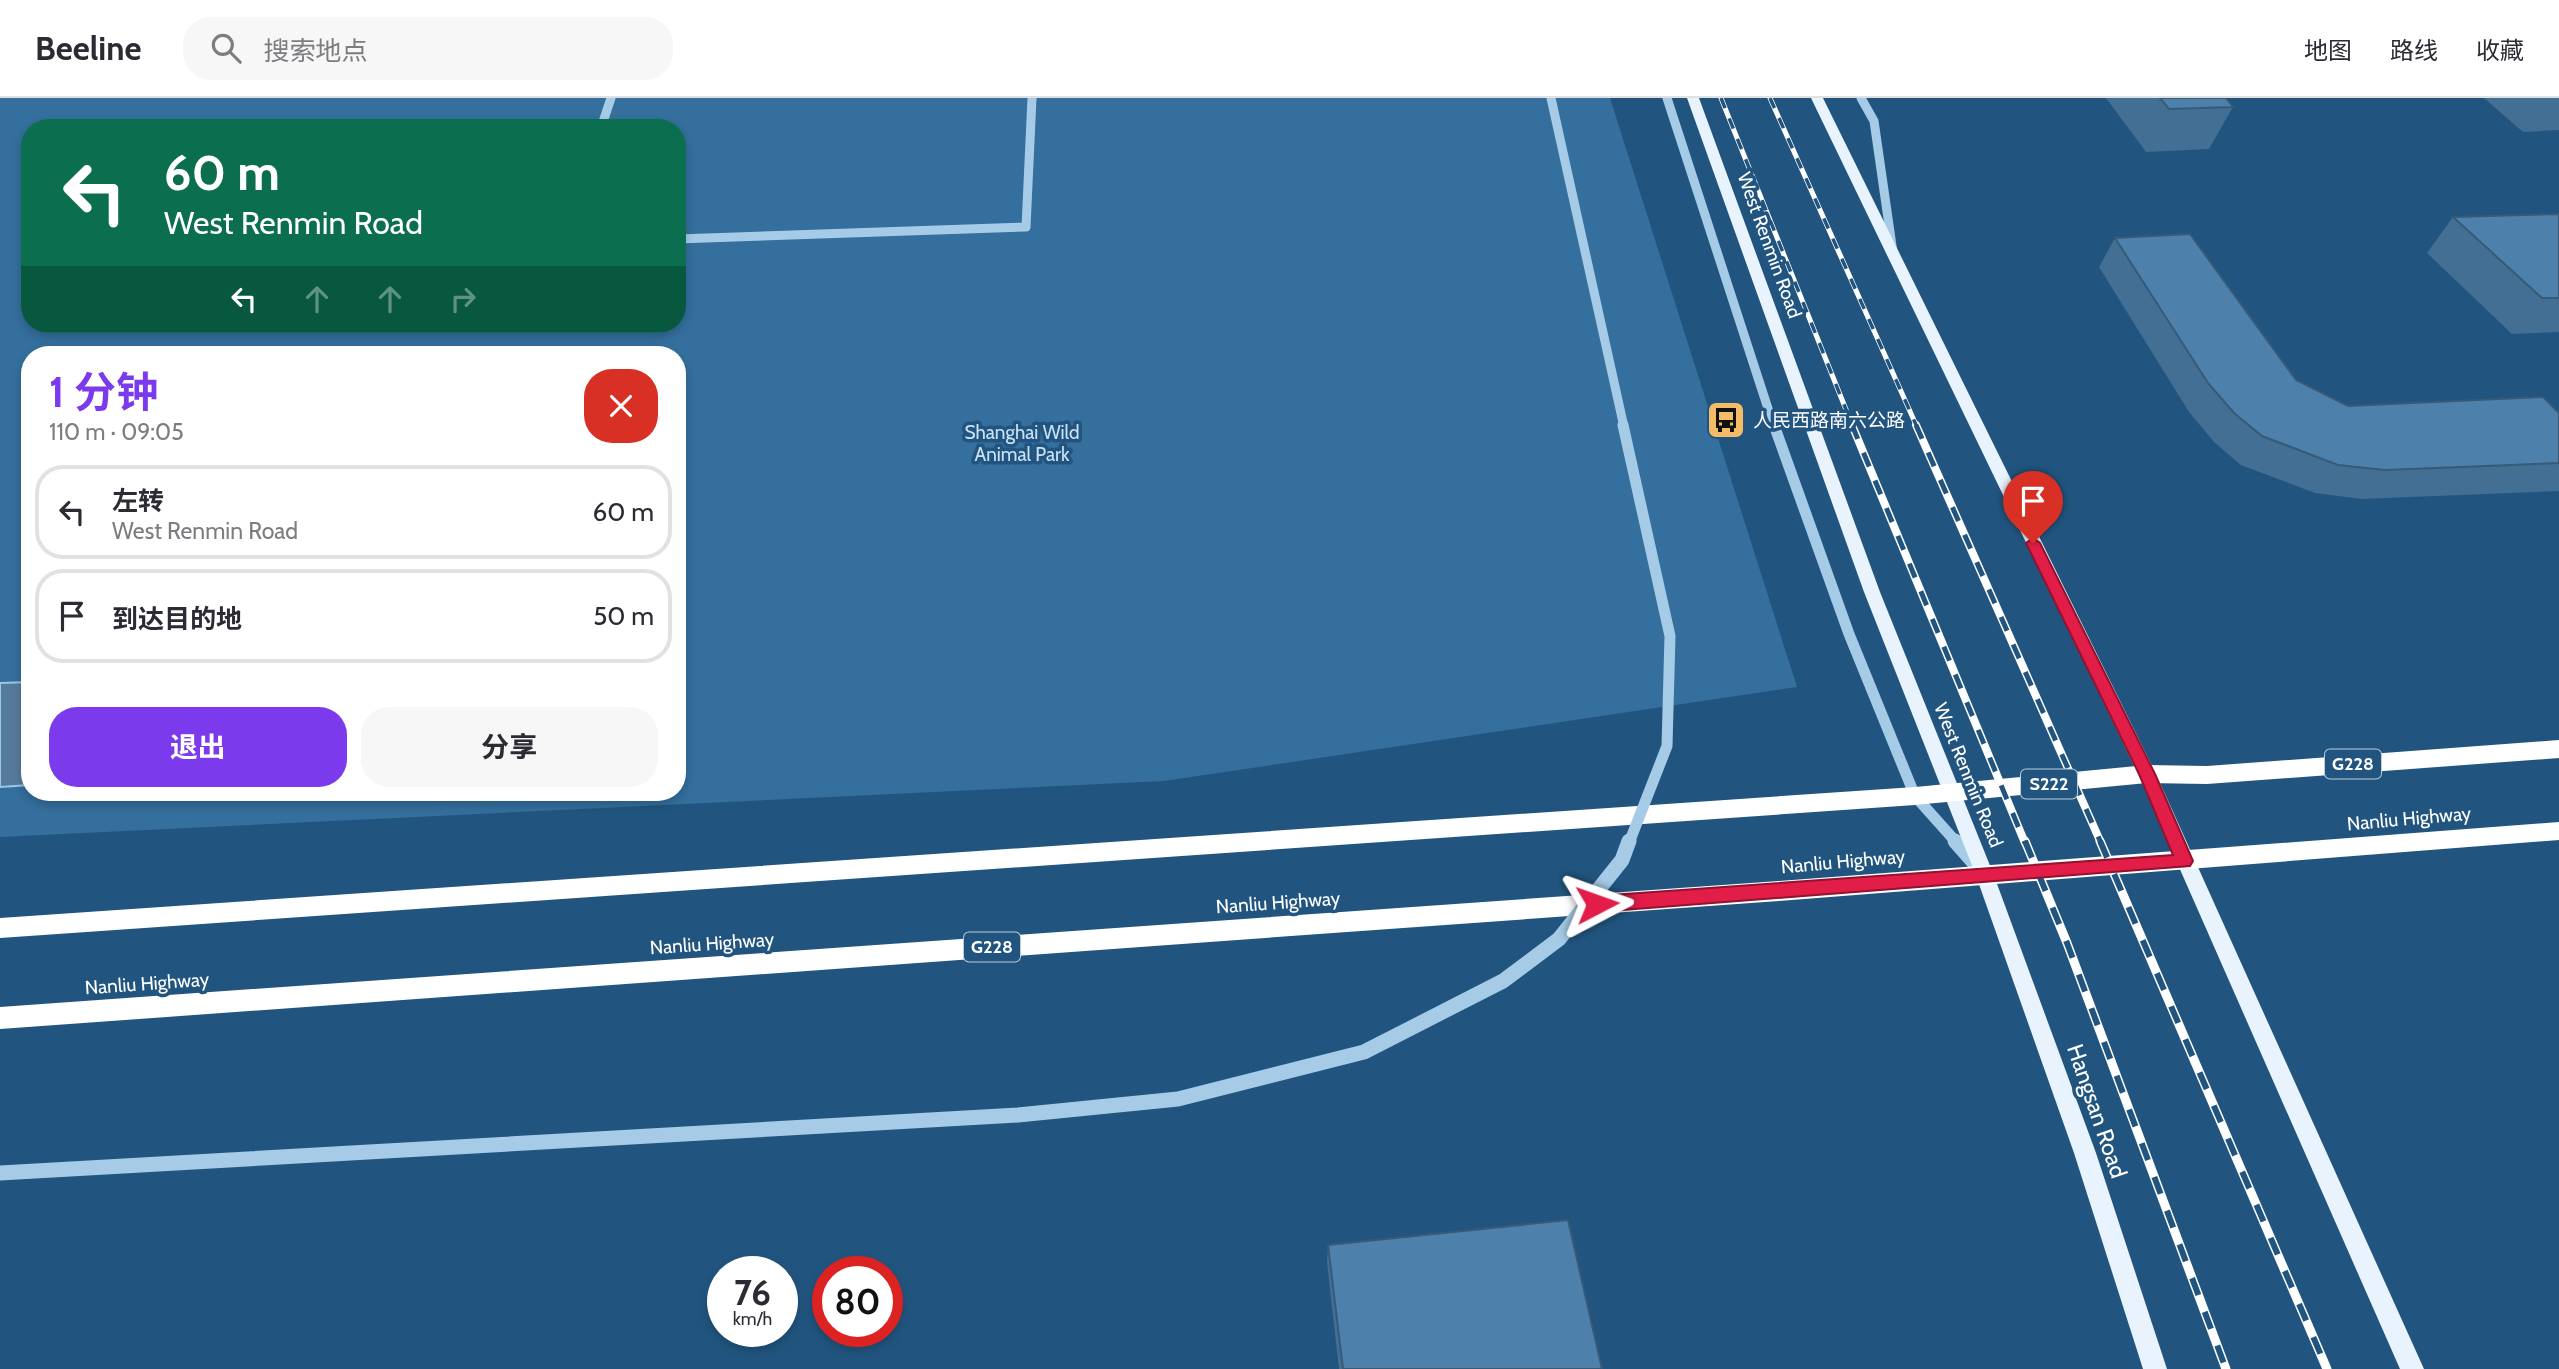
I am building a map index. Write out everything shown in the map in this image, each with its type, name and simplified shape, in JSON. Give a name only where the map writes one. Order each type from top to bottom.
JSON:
[{"type":"highway","name":"G228","points":[[2147,774],[2207,775],[2559,749]]},
{"type":"highway","name":"S222","points":[[1915,796],[2147,774]]},
{"type":"highway","points":[[0,928],[1915,796]]},
{"type":"highway","name":"Nanliu Highway","points":[[0,1018],[1752,893],[1984,873],[2184,861],[2559,831]]},
{"type":"main road","name":"West Renmin Road","points":[[1693,98],[1872,592],[1984,873]]},
{"type":"main road","points":[[1817,98],[2147,774],[2412,1369]]},
{"type":"main road","name":"Hangsan Road","points":[[1984,873],[2085,1153],[2155,1369]]},
{"type":"street","points":[[604,119],[611,98]]},
{"type":"street","points":[[686,239],[1026,227],[1032,98]]},
{"type":"street","points":[[0,1173],[1018,1115],[1178,1100],[1364,1052],[1503,981],[1559,939],[1622,860],[1667,746],[1670,636],[1551,98]]},
{"type":"street","name":"West Renmin Road","points":[[1667,98],[1769,412],[1849,634],[1915,796],[1984,873]]},
{"type":"street","points":[[1861,98],[1874,121],[1894,257]]},
{"type":"green space","name":"Shanghai Wild Animal Park","points":[[0,98],[1610,98],[1797,687],[1164,781],[0,837]]},
{"type":"shaded area","points":[[21,682],[21,786],[0,787],[0,683]]},
{"type":"building","points":[[2160,98],[2226,98],[2233,107],[2169,109]]},
{"type":"building","points":[[2559,214],[2559,298],[2542,298],[2453,217]]},
{"type":"building","points":[[2190,234],[2296,380],[2348,406],[2543,397],[2559,413],[2559,463],[2385,470],[2338,465],[2262,436],[2234,413],[2208,383],[2115,238]]},
{"type":"building","points":[[1568,1220],[1602,1369],[1343,1369],[1328,1245]]},
{"type":"railway","points":[[1721,98],[1853,427]]},
{"type":"railway","points":[[1770,98],[1917,427]]},
{"type":"railway","points":[[1852,425],[2025,843]]},
{"type":"railway","points":[[1916,425],[2101,843]]},
{"type":"railway","points":[[2025,841],[2067,943],[2226,1369]]},
{"type":"railway","points":[[2100,841],[2327,1369]]},
{"type":"place","name":"人民西路南六公路","points":[[1726,420]]},
{"type":"route","points":[[1597,904],[1984,873],[2184,861],[2147,774],[2033,543]]}]
